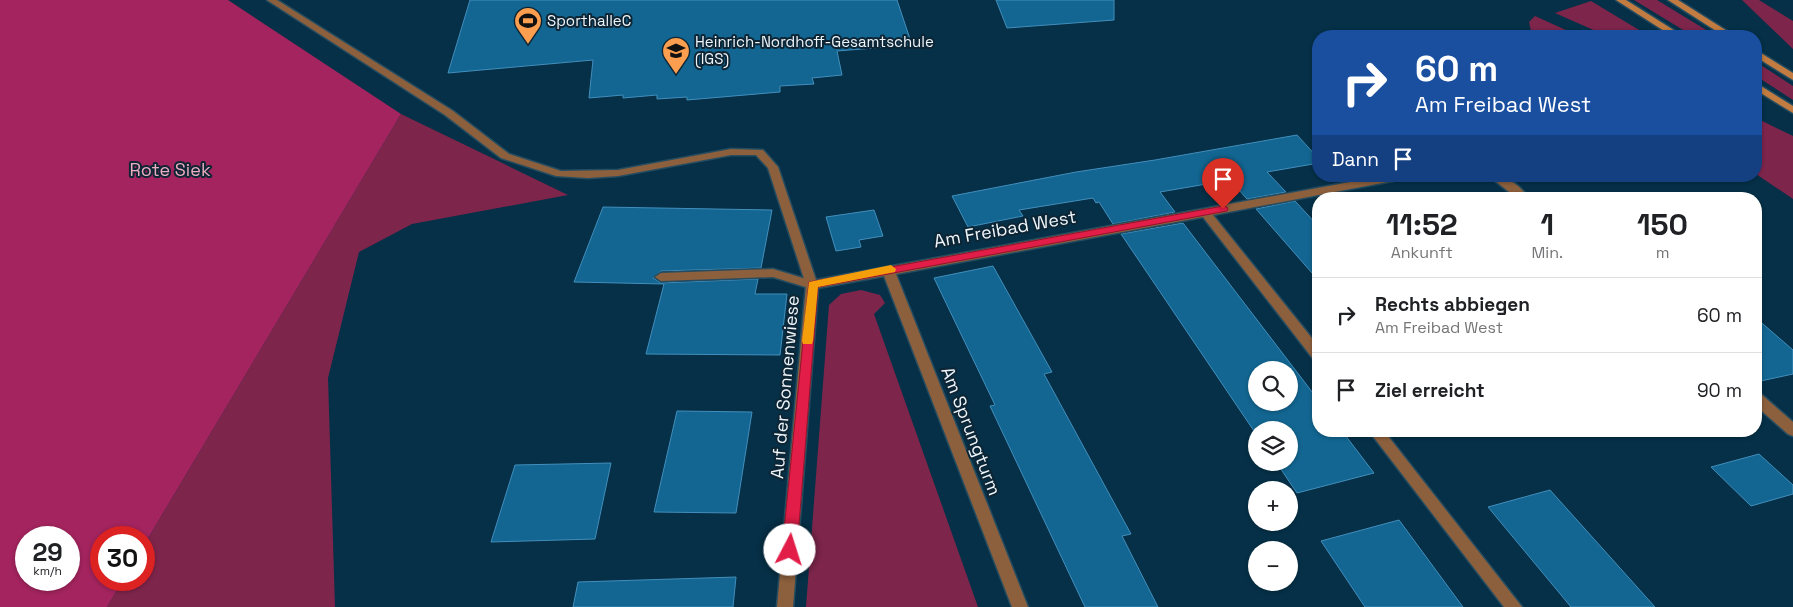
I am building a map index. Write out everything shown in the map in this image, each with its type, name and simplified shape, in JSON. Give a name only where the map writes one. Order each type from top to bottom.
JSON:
[{"type":"street","name":"Auf der Sonnenwiese","points":[[271,0],[449,113],[505,156],[560,174],[618,173],[731,152],[759,152],[773,167],[812,285],[785,607]]},
{"type":"street","points":[[1620,0],[1668,30]]},
{"type":"street","points":[[1672,0],[1720,30]]},
{"type":"street","points":[[1762,57],[1793,77]]},
{"type":"street","points":[[1762,90],[1793,110]]},
{"type":"street","name":"Am Freibad West","points":[[1315,192],[1370,182]]},
{"type":"street","points":[[1505,182],[1517,192]]},
{"type":"street","name":"Am Freibad West","points":[[812,285],[1312,193]]},
{"type":"street","points":[[1205,212],[1312,348]]},
{"type":"street","name":"Am Sprungturm","points":[[888,270],[1020,607]]},
{"type":"street","points":[[661,277],[773,273],[812,285]]},
{"type":"street","points":[[1762,403],[1793,430]]},
{"type":"street","points":[[1381,437],[1514,607]]},
{"type":"shaded area","points":[[1634,0],[1657,0],[1706,30],[1683,30]]},
{"type":"shaded area","points":[[1742,0],[1759,0],[1793,21],[1793,49]]},
{"type":"shaded area","points":[[1591,1],[1639,30],[1593,30],[1555,13]]},
{"type":"shaded area","points":[[1535,16],[1566,30],[1531,30],[1529,22]]},
{"type":"shaded area","points":[[1762,66],[1793,86],[1793,100],[1762,80]]},
{"type":"shaded area","points":[[401,114],[568,195],[412,224],[359,252],[328,378],[335,607],[107,607],[116,591],[155,591],[155,527]]},
{"type":"shaded area","points":[[1762,121],[1793,136],[1793,199],[1762,178]]},
{"type":"shaded area","points":[[861,290],[880,295],[885,303],[874,314],[978,607],[806,607],[829,305],[841,294]]},
{"type":"green space","name":"Rote Siek","points":[[0,0],[228,0],[401,114],[155,527],[90,526],[90,591],[116,591],[107,607],[0,607]]},
{"type":"building","points":[[470,0],[897,0],[912,45],[837,51],[842,75],[812,78],[814,84],[780,86],[780,92],[687,100],[687,97],[657,99],[657,95],[589,98],[593,60],[448,73]]},
{"type":"building","points":[[996,0],[1114,0],[1114,20],[1007,28]]},
{"type":"building","points":[[1297,135],[1312,151],[1312,164],[1267,172],[1286,192],[1247,199],[1230,180],[1160,192],[1175,212],[1113,224],[1099,202],[1096,203],[1093,198],[1019,210],[1023,216],[968,227],[952,196],[1076,172]]},
{"type":"building","points":[[1295,201],[1312,219],[1312,273],[1256,209]]},
{"type":"building","points":[[603,207],[772,210],[761,268],[661,271],[653,278],[661,283],[758,279],[755,294],[787,294],[780,355],[646,354],[664,284],[574,282]]},
{"type":"building","points":[[874,210],[883,236],[859,240],[861,247],[836,251],[826,217]]},
{"type":"building","points":[[1183,223],[1288,361],[1248,361],[1248,411],[1298,411],[1298,374],[1312,392],[1312,437],[1347,437],[1374,473],[1298,493],[1298,481],[1289,481],[1282,471],[1298,471],[1298,421],[1248,422],[1121,234]]},
{"type":"building","points":[[993,266],[1052,372],[1044,374],[1131,534],[1122,536],[1158,607],[1085,607],[990,406],[995,405],[934,278]]},
{"type":"building","points":[[1762,323],[1793,350],[1793,374],[1762,381]]},
{"type":"building","points":[[677,411],[752,412],[736,513],[654,512]]},
{"type":"building","points":[[1759,454],[1793,485],[1793,494],[1751,506],[1711,467]]},
{"type":"building","points":[[611,463],[595,539],[491,542],[515,465]]},
{"type":"building","points":[[1550,490],[1655,607],[1571,607],[1488,507]]},
{"type":"building","points":[[1399,520],[1463,607],[1365,607],[1321,541]]},
{"type":"building","points":[[736,577],[733,607],[573,607],[578,582]]},
{"type":"slow traffic","points":[[808,341],[812,285],[891,269]]},
{"type":"place","name":"SporthalleC","points":[[528,45]]},
{"type":"place","name":"Heinrich-Nordhoff-Gesamtschule (IGS)","points":[[676,75]]},
{"type":"route","points":[[790,550],[812,285],[906,266],[1223,209]]}]
